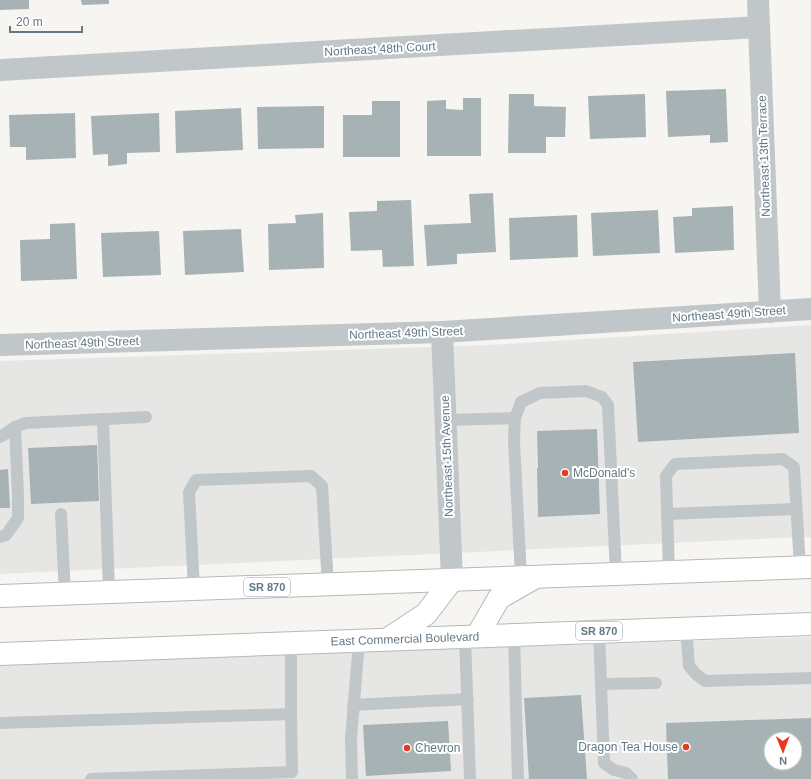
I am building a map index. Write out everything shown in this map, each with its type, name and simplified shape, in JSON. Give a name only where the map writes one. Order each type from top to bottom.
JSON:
[{"type":"main road","name":"SR 870","points":[[0,596],[806,567]]},
{"type":"main road","points":[[471,636],[499,598],[528,577]]},
{"type":"main road","points":[[387,639],[426,614],[452,580]]},
{"type":"main road","name":"East Commercial Boulevard","points":[[0,654],[811,624]]},
{"type":"street","name":"Northeast 13th Terrace","points":[[758,0],[770,312]]},
{"type":"street","name":"Northeast 48th Court","points":[[0,70],[759,27]]},
{"type":"street","name":"Northeast 49th Street","points":[[0,345],[442,332],[811,309]]},
{"type":"street","name":"Northeast 15th Avenue","points":[[442,332],[452,580]]},
{"type":"lane","points":[[528,577],[514,440],[515,418],[522,402],[540,393],[586,391],[602,397],[608,405],[616,574]]},
{"type":"lane","points":[[0,436],[15,427],[26,423],[146,417]]},
{"type":"lane","points":[[446,420],[515,418]]},
{"type":"lane","points":[[103,419],[109,592]]},
{"type":"lane","points":[[0,537],[6,535],[18,518],[15,427]]},
{"type":"lane","points":[[669,572],[666,476],[675,464],[783,459],[794,467],[796,509],[806,567]]},
{"type":"lane","points":[[194,589],[190,492],[196,480],[311,476],[322,486],[328,585]]},
{"type":"lane","points":[[667,514],[796,509]]},
{"type":"lane","points":[[61,514],[65,594]]},
{"type":"lane","points":[[686,628],[689,666],[705,681],[811,678]]},
{"type":"lane","points":[[599,631],[604,763],[614,770],[626,773],[632,779]]},
{"type":"lane","points":[[514,635],[518,779]]},
{"type":"lane","points":[[470,779],[468,699],[471,636]]},
{"type":"lane","points":[[352,779],[351,739],[359,641]]},
{"type":"lane","points":[[91,779],[295,775],[291,714],[291,643]]},
{"type":"lane","points":[[601,684],[656,682]]},
{"type":"lane","points":[[353,705],[468,699]]},
{"type":"lane","points":[[0,723],[291,714]]},
{"type":"shaded area","points":[[811,325],[811,537],[0,574],[0,361],[489,345]]},
{"type":"shaded area","points":[[811,637],[811,779],[0,779],[0,664]]},
{"type":"building","points":[[0,0],[29,0],[29,9],[0,10]]},
{"type":"building","points":[[81,0],[109,0],[109,4],[82,5]]},
{"type":"building","points":[[726,89],[728,142],[710,143],[710,135],[668,137],[666,91]]},
{"type":"building","points":[[509,94],[534,94],[534,106],[566,107],[565,137],[546,137],[546,153],[508,153]]},
{"type":"building","points":[[645,94],[646,137],[590,139],[588,96]]},
{"type":"building","points":[[463,98],[481,98],[481,156],[427,156],[427,101],[446,100],[446,109],[463,110]]},
{"type":"building","points":[[372,101],[400,101],[400,157],[343,157],[343,115],[372,115]]},
{"type":"building","points":[[324,106],[324,148],[258,149],[257,107]]},
{"type":"building","points":[[241,108],[243,150],[176,153],[175,111]]},
{"type":"building","points":[[75,113],[76,158],[26,160],[26,147],[10,147],[9,115]]},
{"type":"building","points":[[159,113],[160,152],[127,153],[127,164],[108,166],[108,154],[93,155],[91,116]]},
{"type":"building","points":[[493,193],[496,252],[457,254],[457,264],[427,266],[424,225],[471,223],[469,194]]},
{"type":"building","points":[[411,200],[414,266],[383,267],[382,250],[351,251],[349,212],[377,211],[377,201]]},
{"type":"building","points":[[733,206],[734,250],[675,253],[673,217],[692,216],[692,208]]},
{"type":"building","points":[[658,210],[660,253],[593,256],[591,213]]},
{"type":"building","points":[[323,213],[324,268],[269,270],[268,224],[296,223],[295,215]]},
{"type":"building","points":[[577,215],[578,257],[510,260],[509,218]]},
{"type":"building","points":[[75,223],[77,279],[21,281],[20,240],[50,239],[50,224]]},
{"type":"building","points":[[241,229],[244,272],[185,275],[183,231]]},
{"type":"building","points":[[159,231],[161,275],[103,277],[101,233]]},
{"type":"building","points":[[795,353],[799,433],[638,442],[633,362]]},
{"type":"building","points":[[597,429],[600,514],[538,517],[537,431]]},
{"type":"building","points":[[97,445],[99,501],[31,504],[28,448]]},
{"type":"building","points":[[8,469],[10,508],[0,508],[0,470]]},
{"type":"building","points":[[581,695],[587,779],[529,779],[524,698]]},
{"type":"building","points":[[811,718],[811,779],[668,779],[666,723]]},
{"type":"building","points":[[448,721],[451,771],[366,776],[363,725]]},
{"type":"place","name":"McDonald's","points":[[565,473]]},
{"type":"place","name":"Dragon Tea House","points":[[686,747]]},
{"type":"place","name":"Chevron","points":[[407,748]]}]
